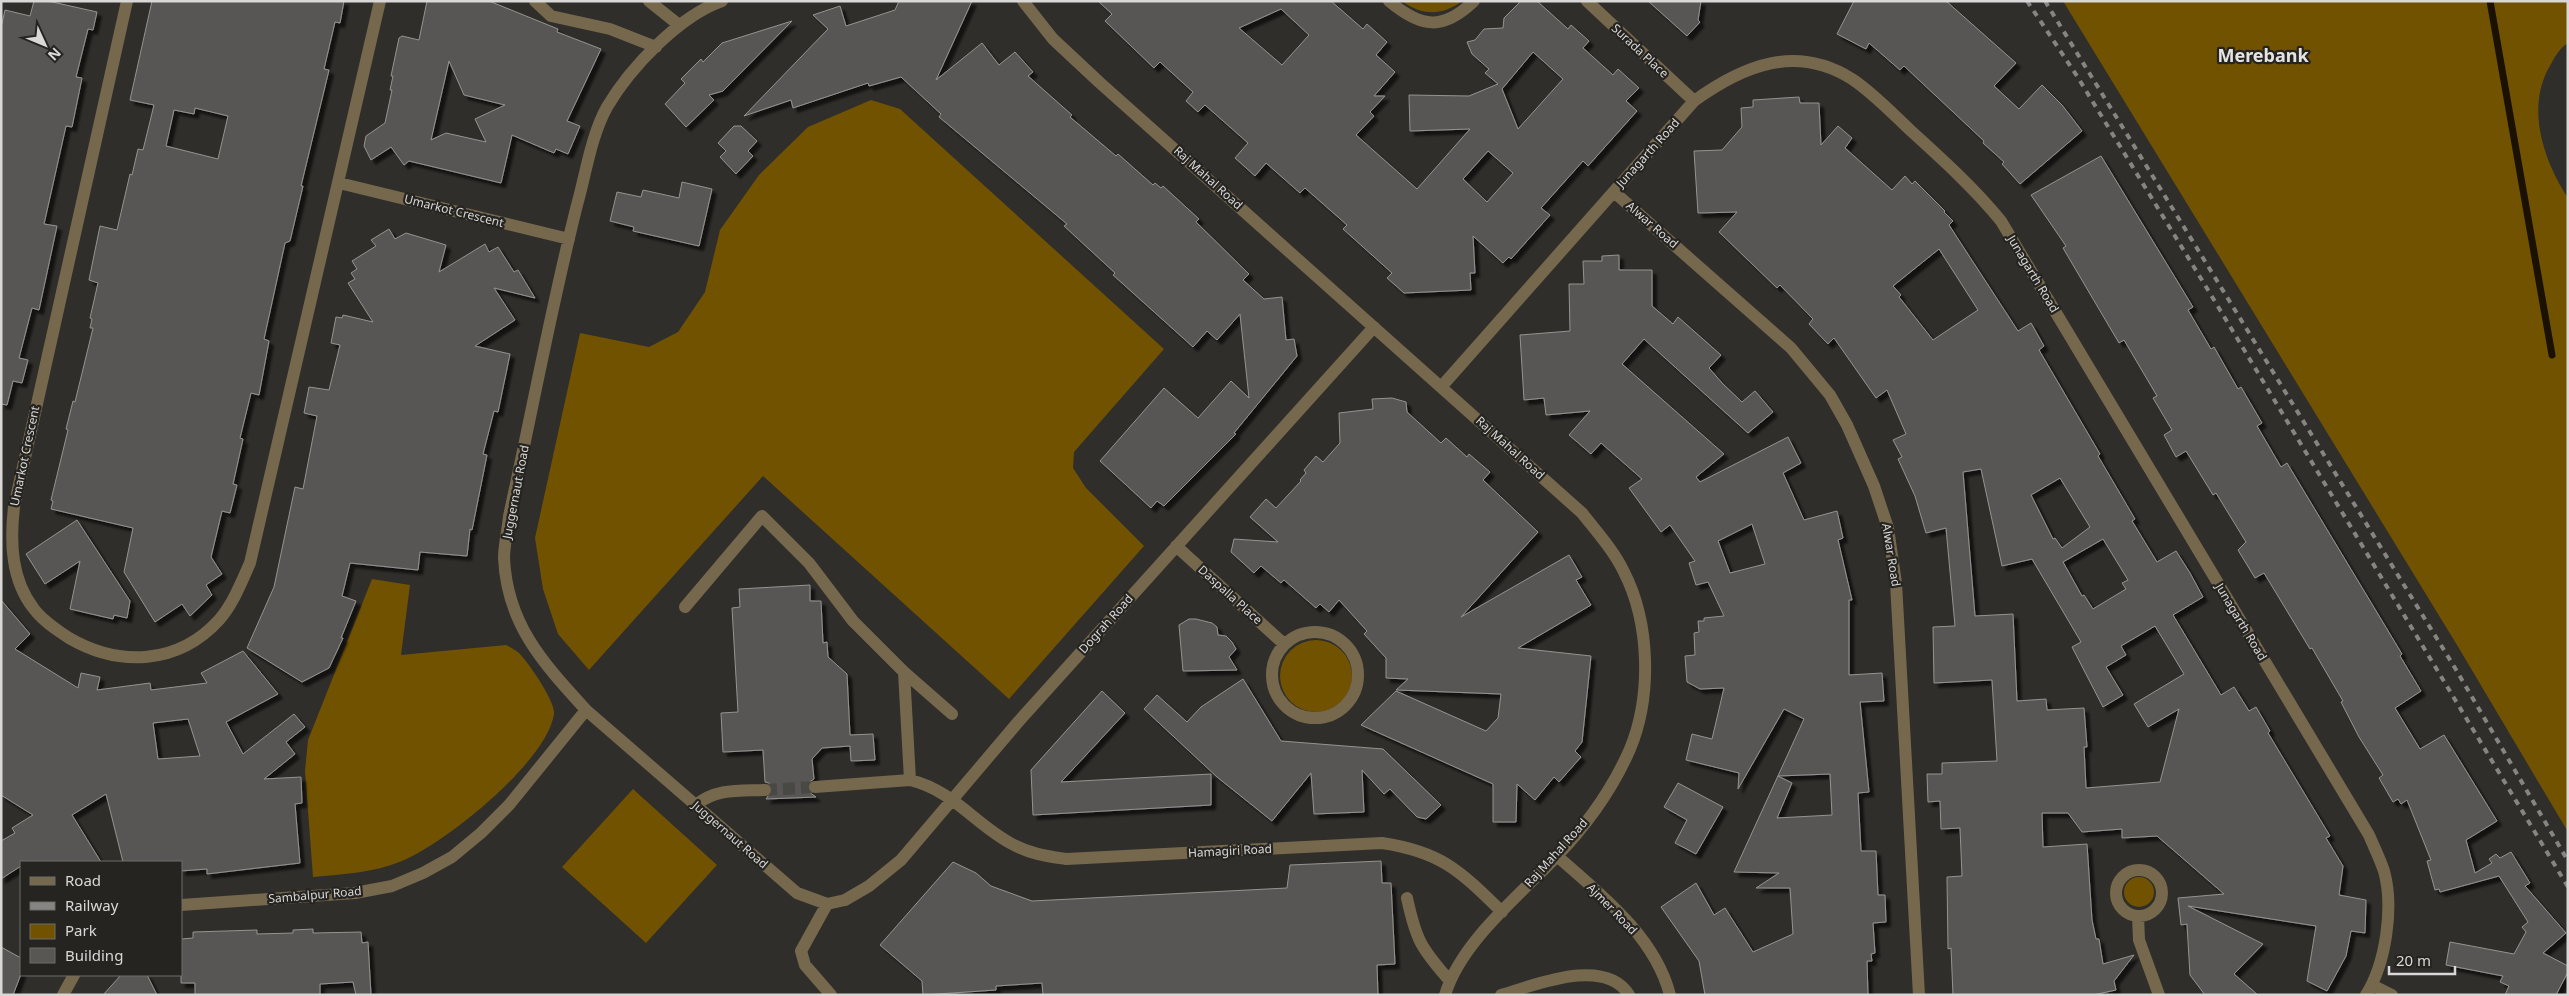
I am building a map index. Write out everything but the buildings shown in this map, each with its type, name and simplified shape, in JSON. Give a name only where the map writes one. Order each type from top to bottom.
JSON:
[{"type":"street","name":"Umarkot Crescent","points":[[127,1],[14,507],[11,534],[13,558],[21,586],[34,610],[54,628],[81,644],[110,655],[138,658],[164,656],[194,640],[218,620],[237,592],[250,563],[380,1]]},
{"type":"street","points":[[535,1],[551,16],[610,29],[656,47]]},
{"type":"street","points":[[649,1],[679,25]]},
{"type":"street","name":"Juggernaut Road","points":[[722,1],[679,25],[625,81],[606,108],[595,139],[569,238],[509,516],[504,557],[509,594],[517,620],[536,654],[586,710],[797,893],[827,904]]},
{"type":"street","name":"Raj Mahal Road","points":[[1023,1],[1053,39],[1086,70],[1582,513],[1624,571],[1635,598],[1644,655],[1644,686],[1630,748],[1613,780],[1590,815],[1557,856],[1502,912],[1463,957],[1450,980],[1445,995]]},
{"type":"street","points":[[1389,1],[1405,15],[1420,22],[1443,23],[1474,1]]},
{"type":"street","name":"Surada Place","points":[[1586,1],[1694,101]]},
{"type":"street","name":"Junagarth Road","points":[[1442,386],[1694,101],[1716,85],[1743,72],[1776,61],[1819,64],[1852,79],[1977,192],[2001,222],[2369,835],[2384,872],[2388,909],[2385,945],[2369,990]]},
{"type":"street","name":"Umarkot Crescent","points":[[339,183],[569,238]]},
{"type":"street","name":"Alwar Road","points":[[1614,192],[1791,348],[1830,395],[1847,425],[1874,486],[1888,528],[1896,583],[1918,995]]},
{"type":"street","name":"Dograh Road","points":[[827,904],[845,900],[869,886],[900,860],[1019,721],[1374,327]]},
{"type":"street","points":[[685,607],[762,516],[809,563],[853,622],[904,672],[952,714]]},
{"type":"street","name":"Daspalla Place","points":[[1176,546],[1284,644]]},
{"type":"street","points":[[1324,632],[1343,642],[1355,660],[1357,681],[1354,692],[1341,708],[1327,716],[1311,718],[1300,715],[1282,703],[1273,684],[1272,674],[1273,663],[1284,644],[1303,633],[1324,632]]},
{"type":"street","points":[[815,787],[910,780],[904,672]]},
{"type":"street","name":"Sambalpur Road","points":[[182,905],[355,893],[392,886],[423,873],[452,856],[482,833],[509,805],[586,710]]},
{"type":"street","name":"Hamagiri Road","points":[[910,780],[922,783],[954,799],[1012,845],[1034,855],[1066,859],[1382,843],[1410,847],[1437,857],[1467,878],[1502,912]]},
{"type":"street","points":[[696,805],[706,796],[716,792],[765,790]]},
{"type":"street","name":"Ajmer Road","points":[[1557,856],[1621,914],[1650,951],[1670,995]]},
{"type":"street","points":[[1407,898],[1418,940],[1426,953],[1450,980]]},
{"type":"street","points":[[827,904],[801,951],[805,965],[830,995]]},
{"type":"street","points":[[2138,916],[2139,940],[2159,995]]},
{"type":"street","points":[[1502,995],[1574,976],[1598,975],[1614,981],[1629,995]]},
{"type":"street","points":[[63,995],[73,976]]},
{"type":"street","points":[[2369,990],[2392,995]]},
{"type":"green space","points":[[1402,1],[1462,1],[1440,12],[1424,12]]},
{"type":"green space","points":[[2063,1],[2568,1],[2568,43],[2556,55],[2543,80],[2539,97],[2538,115],[2540,132],[2551,167],[2568,198],[2568,832],[2457,645]]},
{"type":"green space","points":[[871,100],[900,109],[1164,349],[1074,452],[1073,468],[1086,488],[1144,546],[1009,699],[763,476],[589,670],[558,634],[543,589],[535,538],[580,333],[649,347],[678,332],[705,292],[720,230],[759,175],[808,127]]},
{"type":"green space","points":[[372,579],[410,585],[401,655],[506,645],[519,653],[535,673],[551,701],[554,714],[547,733],[533,755],[514,777],[492,799],[443,837],[421,851],[391,865],[358,872],[313,877],[305,771],[308,740]]},
{"type":"green space","points":[[1323,640],[1342,650],[1350,662],[1352,676],[1350,690],[1342,702],[1330,710],[1309,712],[1290,702],[1282,690],[1280,669],[1290,650],[1302,642]]},
{"type":"green space","points":[[633,789],[717,865],[646,943],[562,867]]},
{"type":"green space","points":[[2139,877],[2145,878],[2153,886],[2153,898],[2145,906],[2139,907],[2133,906],[2125,898],[2124,892],[2125,886],[2133,878]]},
{"type":"waterway","points":[[2490,1],[2552,355]]},
{"type":"tunnel","points":[[765,790],[815,787]]},
{"type":"railway","points":[[2027,1],[2077,76],[2208,290],[2568,887]]},
{"type":"railway","points":[[2045,1],[2455,668],[2568,861]]},
{"type":"district","name":"Merebank","points":[[2263,56]]}]
